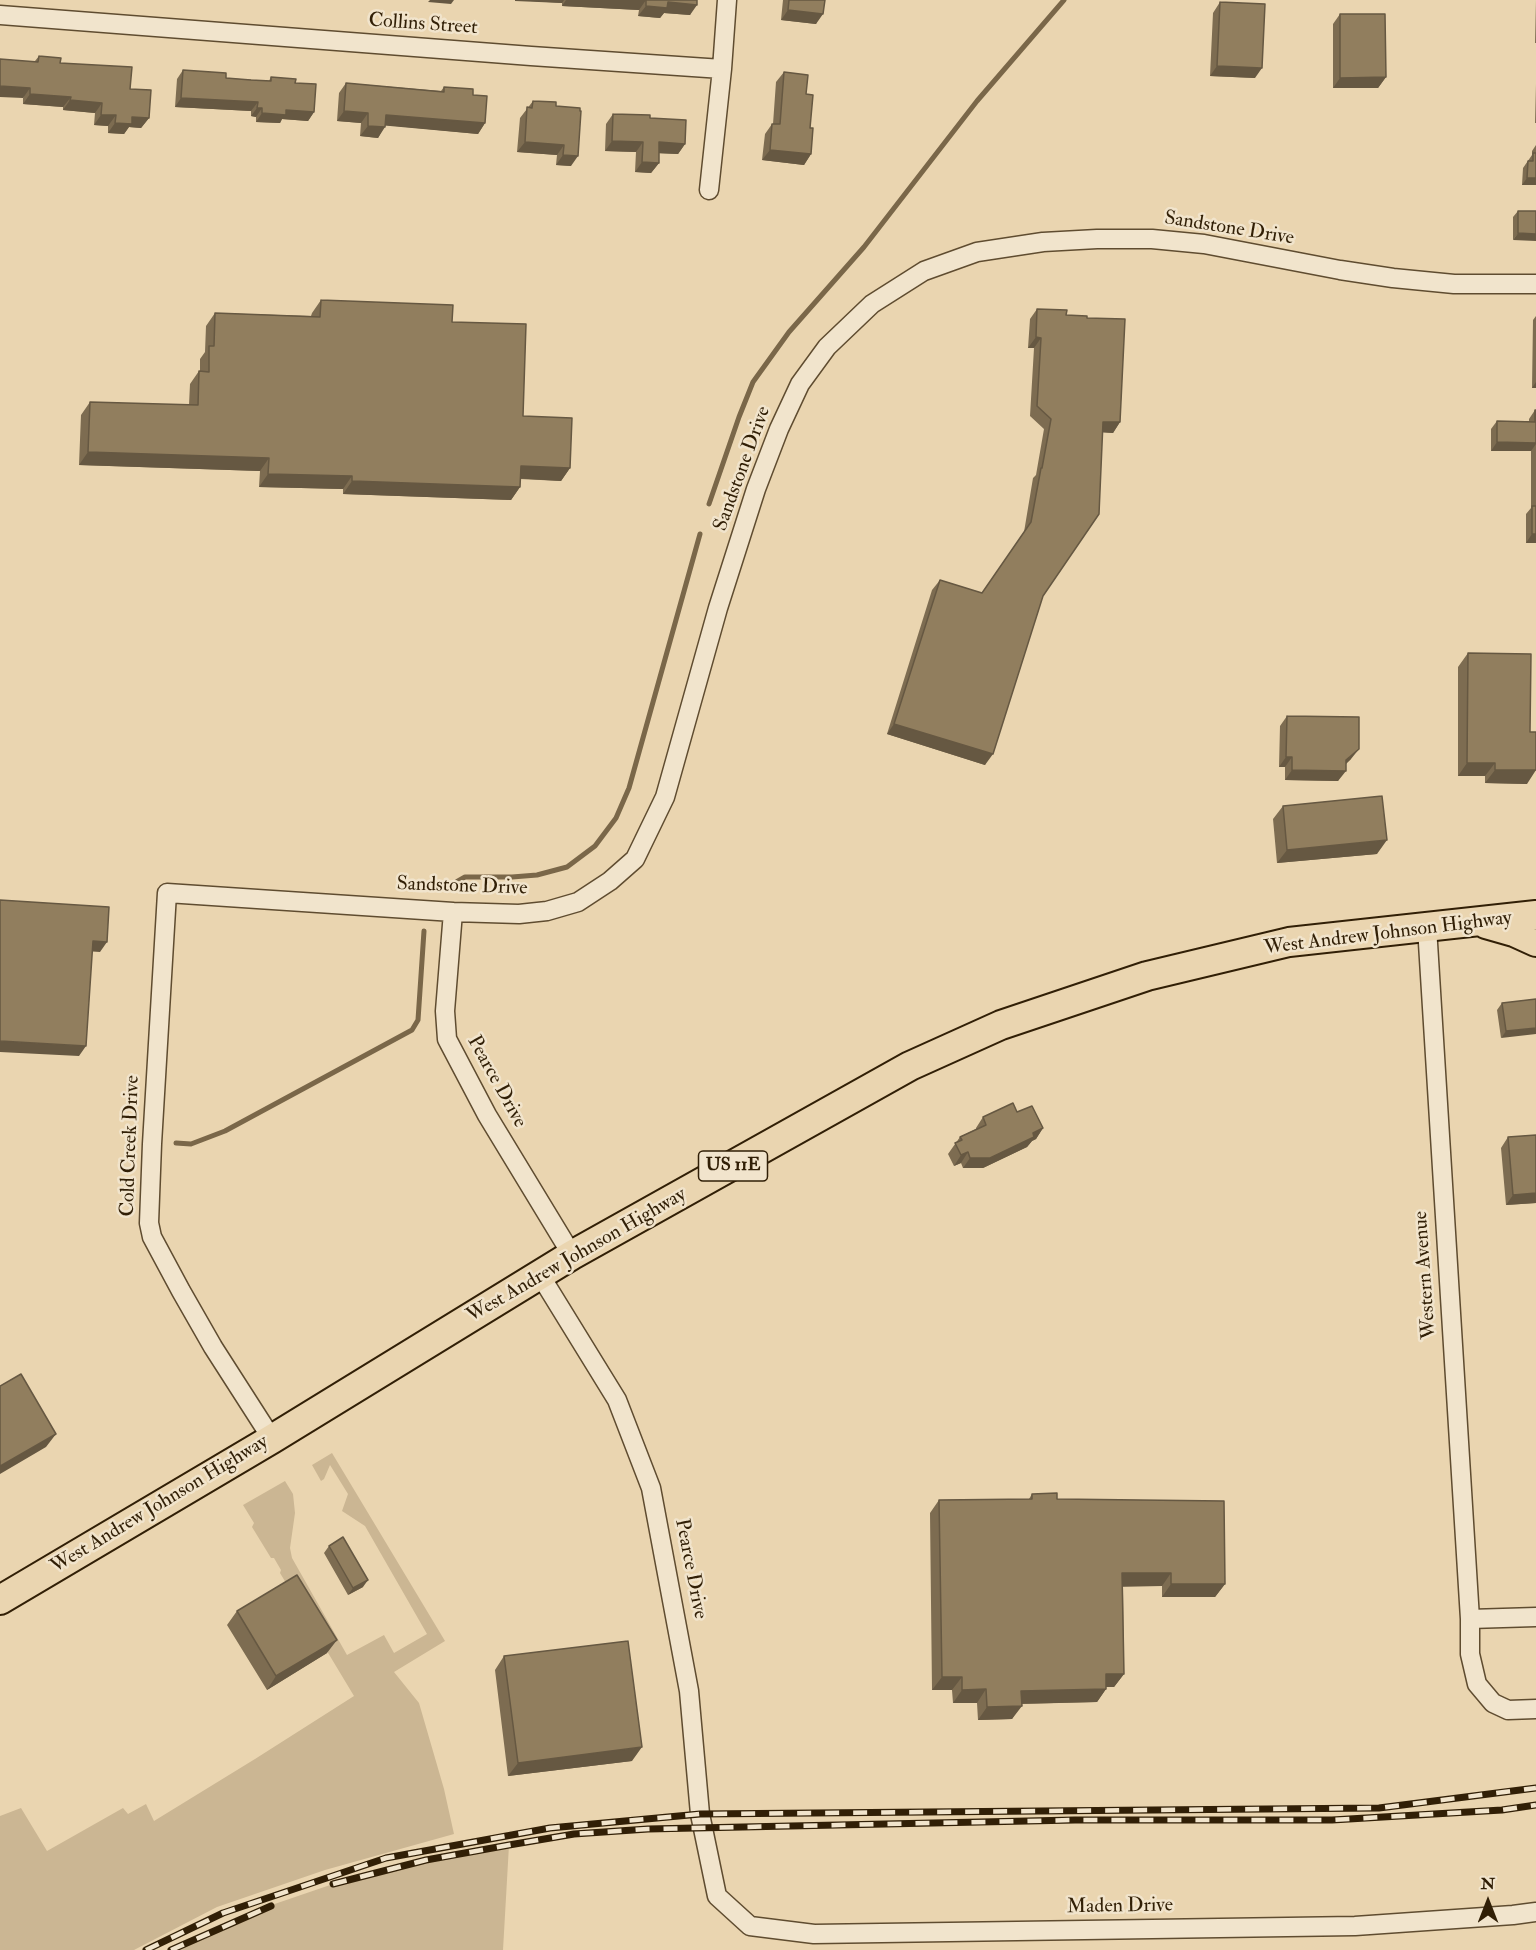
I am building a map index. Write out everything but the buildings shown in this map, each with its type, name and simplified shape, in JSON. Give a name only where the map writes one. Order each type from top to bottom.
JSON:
[{"type":"main road","name":"West Andrew Johnson Highway","points":[[0,1600],[272,1440],[572,1255],[910,1066],[1001,1025],[1147,976],[1289,942],[1536,915]]},
{"type":"main road","points":[[1479,922],[1514,932],[1536,942]]},
{"type":"street","points":[[710,190],[728,0]]},
{"type":"street","name":"Collins Street","points":[[0,15],[722,69]]},
{"type":"street","name":"Sandstone Drive","points":[[168,893],[453,912],[519,914],[547,911],[578,902],[610,881],[635,859],[665,797],[718,608],[756,489],[779,429],[800,384],[827,347],[872,304],[924,271],[977,252],[1043,242],[1097,238],[1152,239],[1204,244],[1393,278],[1454,284],[1536,284]]},
{"type":"street","name":"Cold Creek Drive","points":[[168,893],[149,1223],[152,1237],[175,1281],[213,1347],[272,1440]]},
{"type":"street","name":"Pearce Drive","points":[[453,912],[445,1011],[447,1039],[488,1115],[572,1255]]},
{"type":"street","name":"Western Avenue","points":[[1427,927],[1470,1619],[1470,1654],[1477,1684],[1493,1703],[1508,1710],[1536,1709]]},
{"type":"street","name":"Pearce Drive","points":[[540,1275],[617,1400],[651,1488],[689,1691],[700,1814],[717,1896]]},
{"type":"street","points":[[1470,1619],[1536,1617]]},
{"type":"street","name":"Maden Drive","points":[[717,1896],[750,1926],[814,1934],[1355,1926],[1513,1916],[1536,1912]]},
{"type":"shaded area","points":[[332,1453],[445,1641],[394,1672],[419,1703],[444,1789],[454,1834],[325,1870],[217,1907],[134,1950],[0,1950],[0,1816],[21,1808],[47,1851],[123,1808],[128,1814],[146,1804],[154,1821],[354,1696],[280,1573],[281,1570],[274,1558],[271,1558],[252,1527],[254,1523],[243,1505],[285,1481],[293,1494],[295,1513],[290,1548],[292,1558],[347,1655],[384,1635],[394,1653],[427,1634],[365,1526],[342,1511],[348,1494],[330,1465],[321,1481],[312,1465]]},
{"type":"shaded area","points":[[509,1845],[503,1950],[171,1950],[260,1909],[336,1883],[426,1860]]},
{"type":"waterway","points":[[709,504],[753,382],[789,332],[864,247],[977,101],[1064,0]]},
{"type":"waterway","points":[[451,885],[465,877],[537,875],[567,867],[595,846],[616,818],[629,788],[700,534]]},
{"type":"waterway","points":[[176,1143],[191,1144],[225,1131],[412,1030],[418,1020],[424,931]]},
{"type":"railway","points":[[146,1950],[223,1913],[386,1858],[550,1828],[700,1814],[1379,1808],[1536,1788]]},
{"type":"railway","points":[[333,1884],[426,1860],[509,1845],[574,1834],[648,1829],[1075,1820],[1332,1820],[1502,1810],[1536,1805]]},
{"type":"railway","points":[[171,1950],[271,1906]]}]
